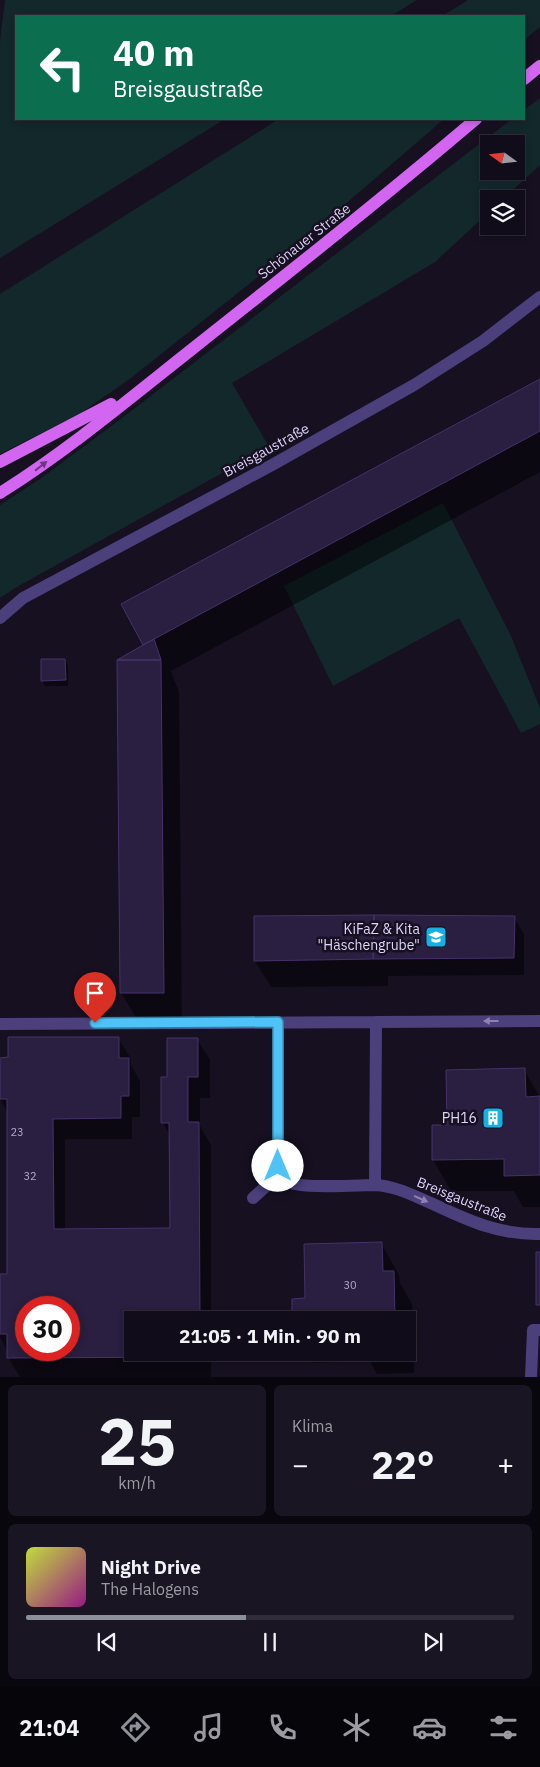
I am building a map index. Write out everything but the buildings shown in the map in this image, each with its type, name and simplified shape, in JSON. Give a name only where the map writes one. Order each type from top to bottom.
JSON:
[{"type":"main road","points":[[525,78],[540,66]]},
{"type":"main road","name":"Schönauer Straße","points":[[0,493],[34,472],[148,384],[370,208],[475,120]]},
{"type":"main road","name":"Schönauer Straße","points":[[0,462],[148,384]]},
{"type":"street","name":"Breisgaustraße","points":[[0,618],[23,598],[272,465],[414,385],[483,341],[540,297]]},
{"type":"street","points":[[0,1024],[540,1021]]},
{"type":"street","points":[[253,1198],[280,1176],[278,1166],[278,1022]]},
{"type":"street","points":[[375,1185],[376,1022]]},
{"type":"street","name":"Breisgaustraße","points":[[280,1176],[290,1183],[300,1185],[375,1185],[389,1187],[490,1228],[510,1233],[540,1234]]},
{"type":"street","points":[[531,1377],[533,1330],[540,1330]]},
{"type":"green space","points":[[5,0],[417,0],[393,15],[15,15],[15,120],[223,120],[0,258],[0,41]]},
{"type":"green space","points":[[468,0],[540,0],[540,27],[525,39],[525,15],[444,15]]},
{"type":"green space","points":[[540,98],[540,165],[525,179],[525,135],[491,135],[511,120],[525,120],[525,109]]},
{"type":"green space","points":[[277,120],[443,120],[298,245],[131,378],[81,413],[0,454],[0,294]]},
{"type":"green space","points":[[480,144],[480,180],[524,180],[513,190],[480,190],[480,220],[435,262],[232,383],[269,447],[0,598],[0,505],[40,479]]},
{"type":"green space","points":[[443,503],[511,636],[540,708],[540,724],[521,733],[459,618],[333,686],[284,586]]},
{"type":"place","name":"KiFaZ & Kita \"Häschengrube\"","points":[[436,937]]},
{"type":"place","name":"PH16","points":[[493,1118]]},
{"type":"route","points":[[95,1023],[278,1022],[278,1166]]}]
